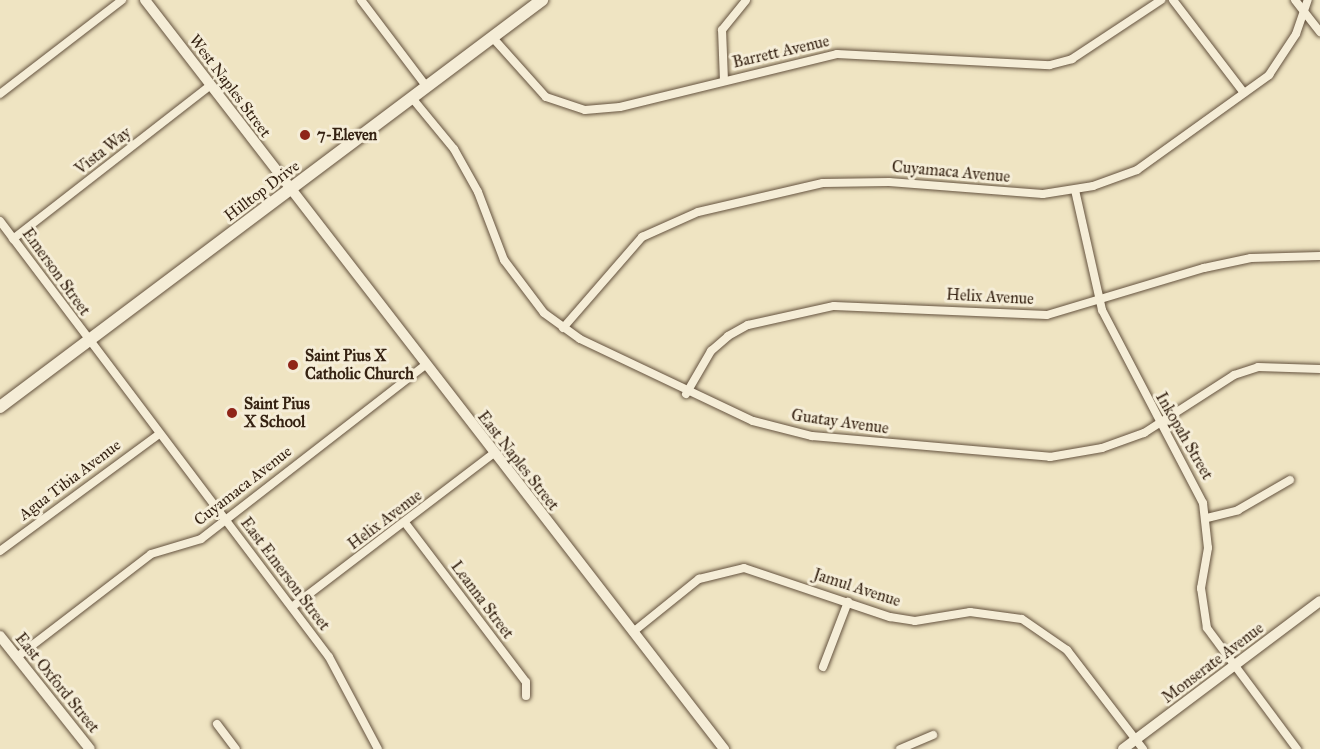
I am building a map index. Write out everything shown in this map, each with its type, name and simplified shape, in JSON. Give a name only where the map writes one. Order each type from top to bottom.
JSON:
[{"type":"main road","name":"Hilltop Drive","points":[[0,407],[542,0]]},
{"type":"street","points":[[0,94],[122,0]]},
{"type":"street","name":"West Naples Street","points":[[145,0],[290,190]]},
{"type":"street","points":[[724,81],[722,30],[746,0]]},
{"type":"street","name":"Barrett Avenue","points":[[493,38],[546,97],[585,110],[724,81],[837,54],[1050,65],[1072,59],[1161,0]]},
{"type":"street","points":[[1173,0],[1244,93]]},
{"type":"street","points":[[1295,0],[1320,32]]},
{"type":"street","name":"Cuyamaca Avenue","points":[[563,328],[627,249],[663,225],[698,212],[823,183],[889,182],[1043,194],[1075,190],[1137,170],[1244,93],[1283,57],[1308,0]]},
{"type":"street","points":[[366,2],[426,86]]},
{"type":"street","name":"Vista Way","points":[[13,239],[211,86]]},
{"type":"street","name":"Guatay Avenue","points":[[412,98],[473,183],[516,279],[563,328],[686,394],[753,421],[812,436],[994,455],[1077,453],[1162,424],[1234,375],[1258,367],[1320,369]]},
{"type":"street","name":"East Naples Street","points":[[290,190],[424,366],[724,749]]},
{"type":"street","name":"Inkopah Street","points":[[1075,190],[1099,301],[1162,424],[1197,485],[1207,518],[1202,608],[1208,628],[1297,749]]},
{"type":"street","name":"Emerson Street","points":[[0,221],[88,341]]},
{"type":"street","name":"Helix Avenue","points":[[686,394],[711,351],[748,325],[834,306],[1047,315],[1251,258],[1320,256]]},
{"type":"street","name":"East Emerson Street","points":[[88,341],[329,657],[378,749]]},
{"type":"street","name":"Cuyamaca Avenue","points":[[17,657],[151,554],[193,543],[424,366]]},
{"type":"street","name":"Agua Tibia Avenue","points":[[0,551],[159,434]]},
{"type":"street","name":"Helix Avenue","points":[[292,607],[406,524],[493,454]]},
{"type":"street","points":[[1207,518],[1246,506],[1290,480]]},
{"type":"street","name":"Leanna Street","points":[[406,524],[526,682],[526,696]]},
{"type":"street","name":"Jamul Avenue","points":[[633,632],[699,579],[730,569],[749,568],[848,602],[915,621],[970,612],[1022,619],[1067,650],[1143,749]]},
{"type":"street","name":"Monserate Avenue","points":[[1124,749],[1320,601]]},
{"type":"street","points":[[824,667],[848,602]]},
{"type":"street","name":"East Oxford Street","points":[[0,636],[90,749]]},
{"type":"street","points":[[217,724],[236,749]]},
{"type":"street","points":[[900,749],[933,735]]},
{"type":"place","name":"7-Eleven","points":[[305,135]]},
{"type":"place","name":"Saint Pius X Catholic Church","points":[[293,365]]},
{"type":"place","name":"Saint Pius X School","points":[[232,413]]}]
